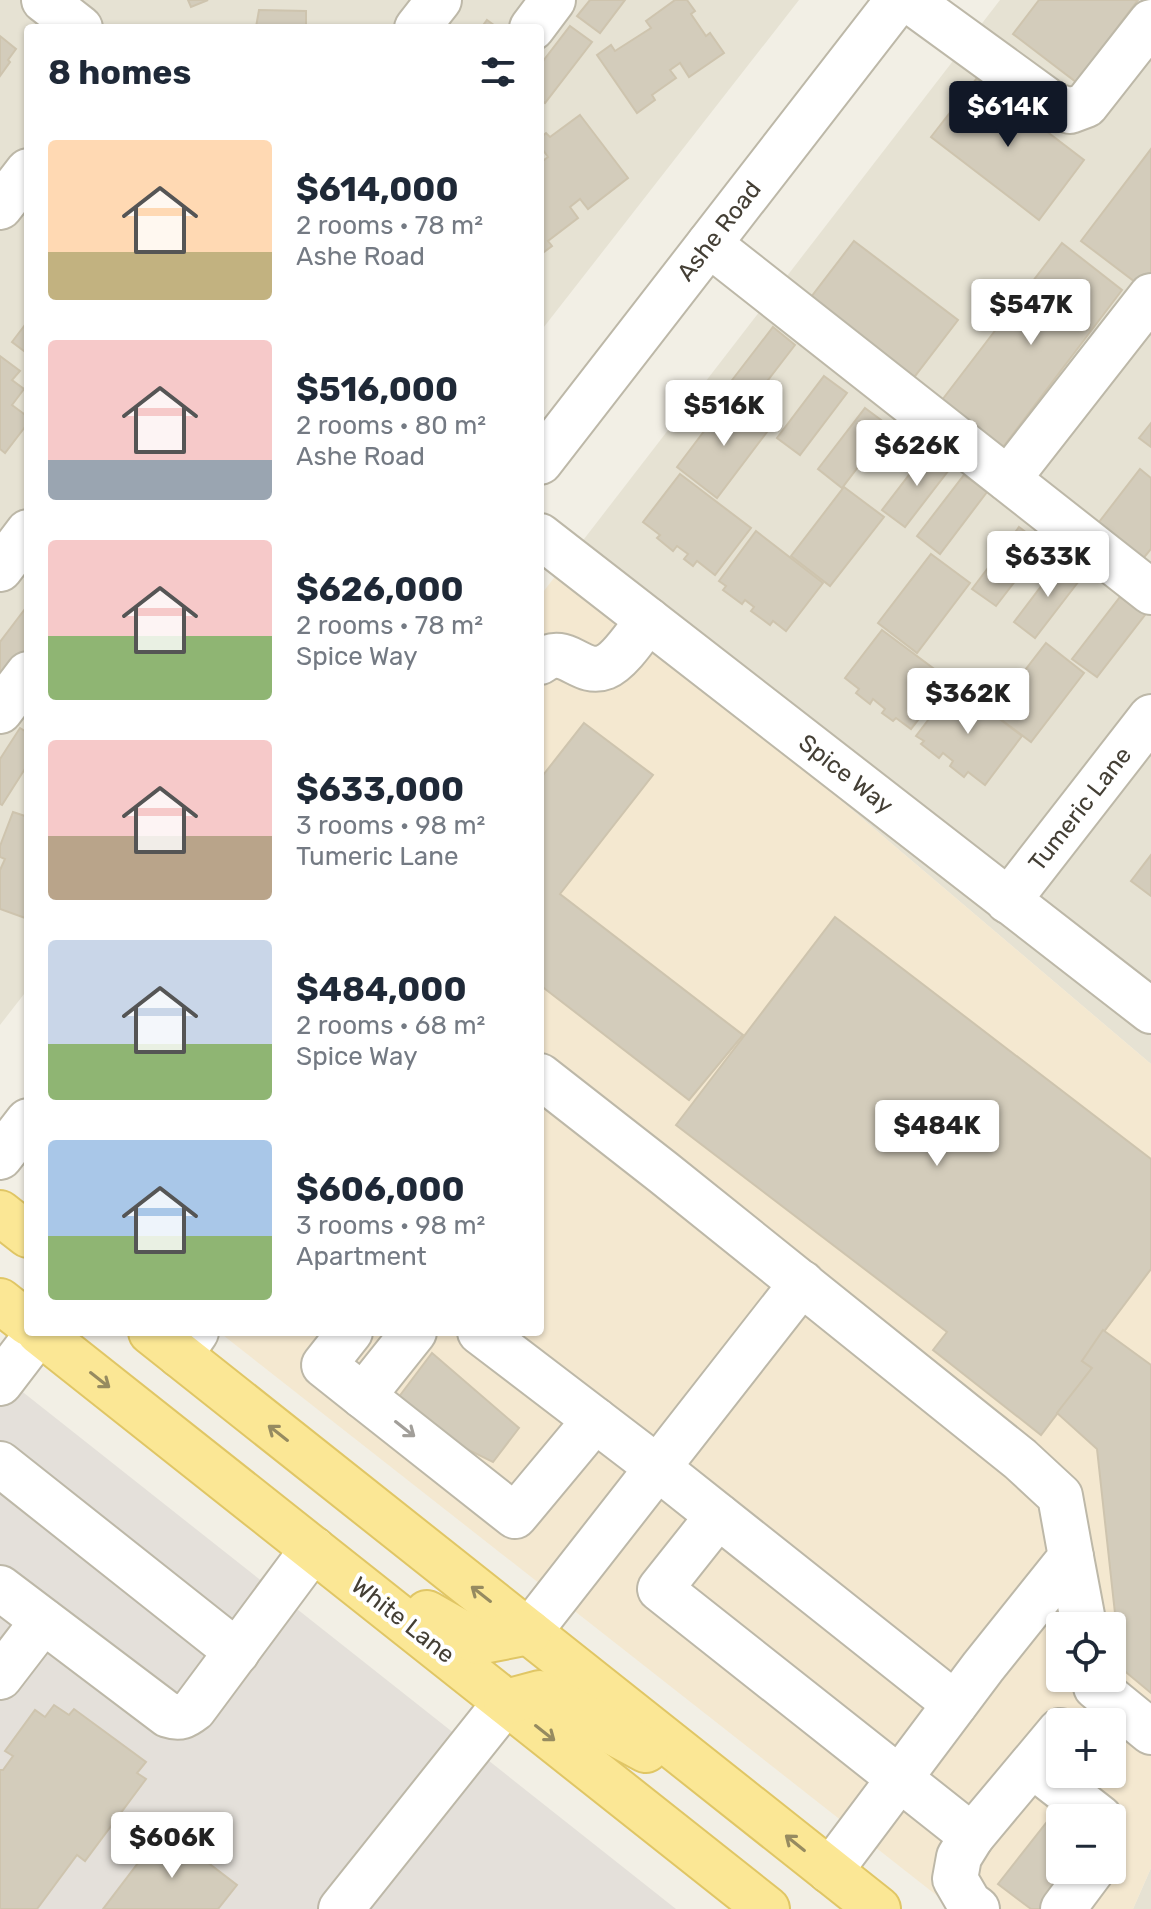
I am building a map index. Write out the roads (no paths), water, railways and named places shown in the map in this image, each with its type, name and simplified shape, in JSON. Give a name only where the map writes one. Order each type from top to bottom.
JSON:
[{"type":"main road","points":[[0,1213],[24,1232]]},
{"type":"main road","points":[[0,1301],[24,1320]]},
{"type":"main road","name":"White Lane","points":[[44,1336],[765,1907]]},
{"type":"main road","points":[[176,1340],[529,1632],[878,1909]]},
{"type":"main road","points":[[313,1549],[478,1642],[529,1632]]},
{"type":"main road","points":[[506,1702],[540,1693],[743,1802]]},
{"type":"street","points":[[44,0],[75,24]]},
{"type":"street","points":[[420,24],[439,0]]},
{"type":"street","points":[[535,24],[553,0]]},
{"type":"street","name":"Ashe Road","points":[[544,457],[898,0]]},
{"type":"street","points":[[909,0],[1052,104],[1070,111],[1086,105],[1151,22]]},
{"type":"street","points":[[0,207],[24,176]]},
{"type":"street","points":[[709,244],[1151,592]]},
{"type":"street","points":[[1008,479],[1151,296]]},
{"type":"street","name":"Spice Way","points":[[544,539],[1151,1011]]},
{"type":"street","points":[[544,659],[561,655],[590,670],[606,667],[620,655],[648,620]]},
{"type":"street","points":[[0,711],[24,679]]},
{"type":"street","name":"Tumeric Lane","points":[[1008,901],[1151,717]]},
{"type":"street","points":[[544,1079],[1020,1459],[1060,1496],[1081,1612]]},
{"type":"street","points":[[0,1157],[24,1126]]},
{"type":"street","points":[[529,1632],[802,1283]]},
{"type":"street","points":[[0,1383],[36,1336]]},
{"type":"street","points":[[347,1336],[324,1365],[515,1516],[595,1420]]},
{"type":"street","points":[[363,1396],[411,1336]]},
{"type":"street","points":[[485,1336],[658,1468],[955,1704]]},
{"type":"street","points":[[0,1464],[237,1652]]},
{"type":"street","points":[[718,1516],[660,1589],[972,1836]]},
{"type":"street","points":[[0,1588],[176,1718],[184,1717],[194,1709],[313,1549]]},
{"type":"street","points":[[830,1871],[955,1704],[1071,1557]]},
{"type":"street","points":[[0,1677],[43,1621]]},
{"type":"street","points":[[1105,1692],[1151,1732]]},
{"type":"street","points":[[341,1909],[506,1702]]},
{"type":"street","points":[[977,1909],[969,1903],[955,1879],[959,1857],[972,1836],[1046,1748]]},
{"type":"street","points":[[1032,1765],[1082,1804]]},
{"type":"street","points":[[1063,1909],[1082,1884]]}]
